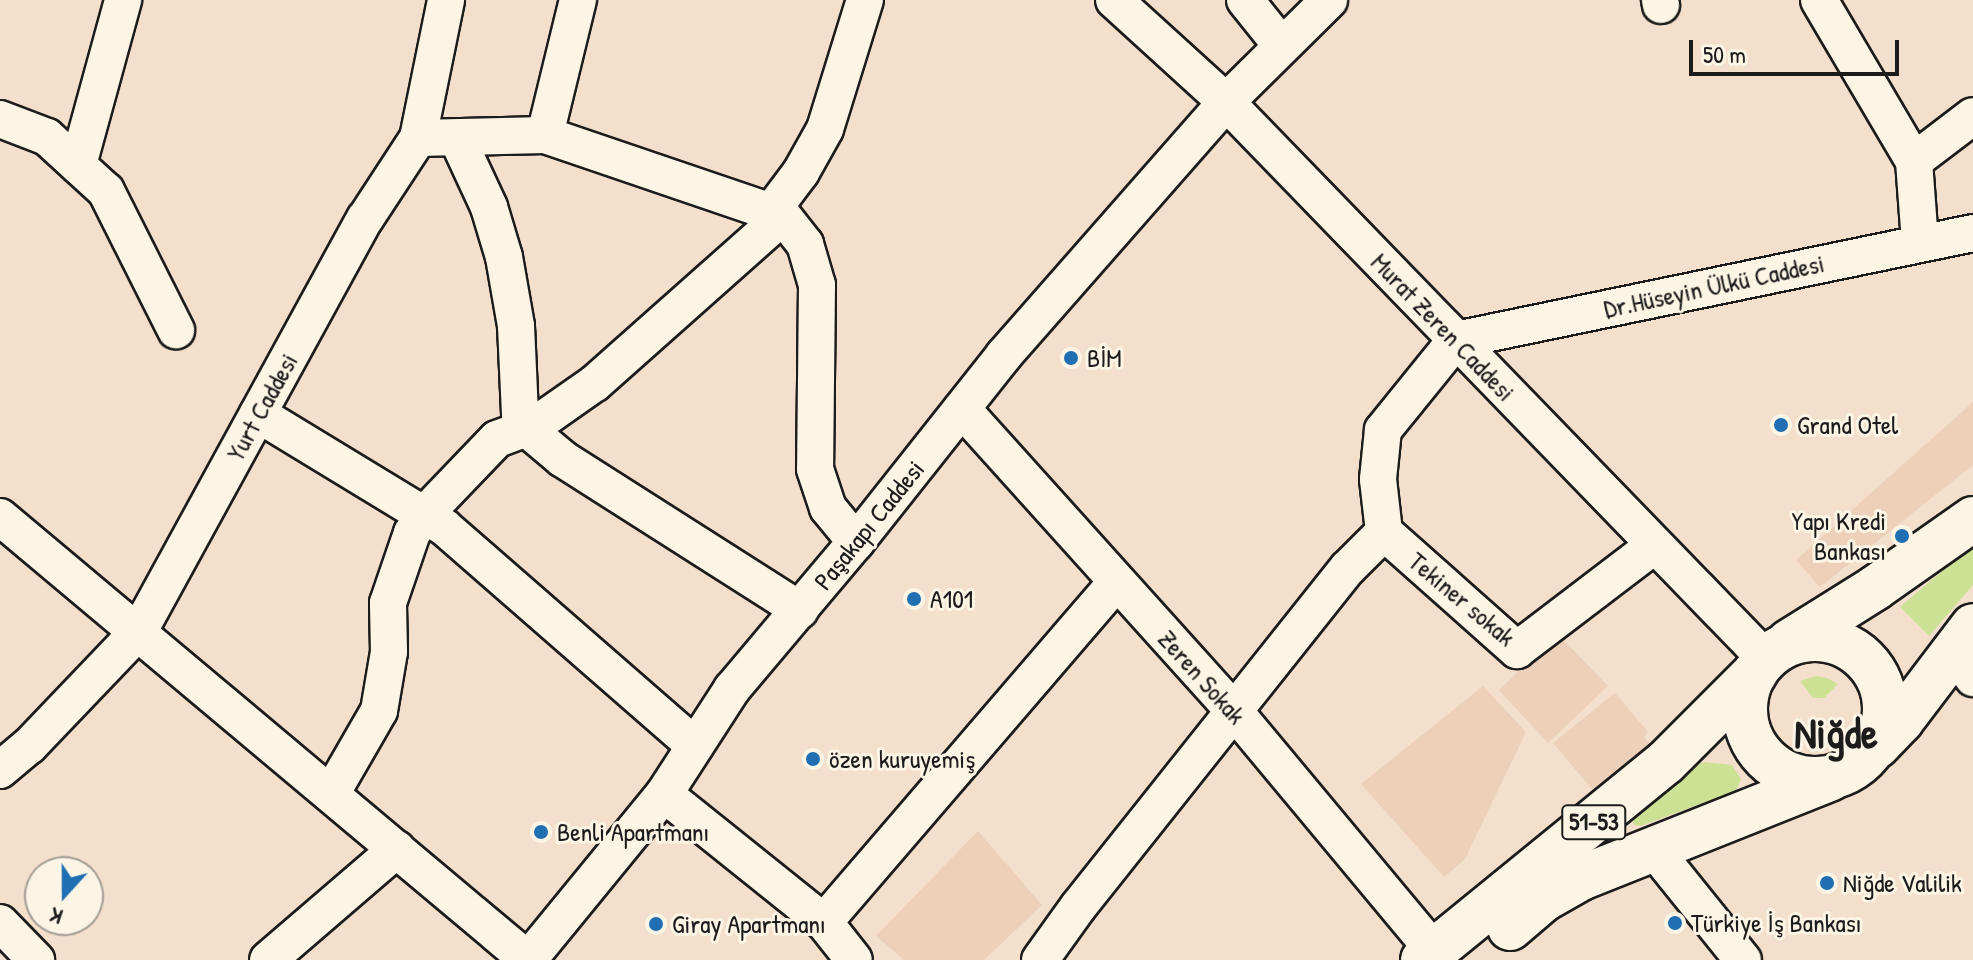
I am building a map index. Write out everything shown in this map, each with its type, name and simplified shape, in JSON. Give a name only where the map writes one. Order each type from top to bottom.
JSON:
[{"type":"main road","name":"51-53","points":[[1443,957],[1666,762],[1767,660],[1973,519]]},
{"type":"main road","points":[[1812,639],[1846,646],[1872,668],[1881,683],[1885,717],[1881,734],[1851,767],[1808,779],[1779,769],[1757,747],[1746,719],[1745,704],[1767,660],[1812,639]]},
{"type":"main road","name":"51-53","points":[[1443,957],[1544,899],[1652,847],[1851,767],[1901,721],[1966,651]]},
{"type":"street","points":[[78,165],[123,0]]},
{"type":"street","name":"Yurt Caddesi","points":[[0,770],[29,746],[139,631],[365,219],[418,138],[446,0]]},
{"type":"street","points":[[545,135],[578,0]]},
{"type":"street","points":[[331,794],[379,711],[389,652],[388,603],[412,533],[424,515],[497,439],[526,428],[595,383],[777,214],[825,129],[865,0]]},
{"type":"street","name":"Murat Zeren Caddesi","points":[[1114,0],[1226,102],[1767,660]]},
{"type":"street","points":[[1245,0],[1281,45]]},
{"type":"street","name":"Paşakapı Caddesi","points":[[528,960],[664,794],[732,689],[856,542],[1004,355],[1226,102],[1329,0]]},
{"type":"street","points":[[1819,0],[1914,161],[1920,243]]},
{"type":"street","points":[[1914,161],[1973,116]]},
{"type":"street","points":[[0,119],[47,137],[106,191],[176,330]]},
{"type":"street","points":[[418,138],[545,135],[777,214],[805,244],[817,285],[815,469],[828,508],[856,542]]},
{"type":"street","points":[[457,138],[489,207],[504,257],[516,326],[520,414],[526,428],[563,459],[800,610]]},
{"type":"street","name":"Dr.Hüseyin Ülkü Caddesi","points":[[1456,340],[1973,233]]},
{"type":"street","points":[[1040,960],[1078,907],[1348,568],[1384,532],[1378,479],[1383,430],[1456,340]]},
{"type":"street","name":"Zeren Sokak","points":[[962,409],[1235,712],[1443,957]]},
{"type":"street","points":[[258,414],[424,515],[519,589],[695,746]]},
{"type":"street","points":[[0,517],[528,960]]},
{"type":"street","name":"Tekiner sokak","points":[[1384,532],[1517,650],[1655,545]]},
{"type":"street","points":[[824,922],[1116,583]]},
{"type":"street","points":[[664,794],[824,922],[854,960]]},
{"type":"street","points":[[1652,847],[1743,960]]},
{"type":"street","points":[[268,960],[397,849]]},
{"type":"street","points":[[0,923],[36,960]]},
{"type":"shaded area","points":[[1973,402],[1973,465],[1820,587],[1796,560]]},
{"type":"shaded area","points":[[1558,634],[1608,686],[1548,743],[1499,690]]},
{"type":"shaded area","points":[[1483,686],[1526,732],[1465,859],[1444,877],[1361,784]]},
{"type":"shaded area","points":[[1615,693],[1648,732],[1644,737],[1652,746],[1597,795],[1553,743]]},
{"type":"shaded area","points":[[978,831],[1042,905],[984,960],[904,960],[876,936]]},
{"type":"green space","points":[[1973,545],[1973,585],[1929,636],[1900,607]]},
{"type":"green space","points":[[1816,676],[1838,684],[1824,698],[1813,698],[1800,681]]},
{"type":"green space","points":[[1705,762],[1732,765],[1741,779],[1736,791],[1640,826],[1634,825],[1632,819],[1694,766]]},
{"type":"place","name":"BİM","points":[[1071,358]]},
{"type":"place","name":"Grand Otel","points":[[1781,425]]},
{"type":"place","name":"Yapı Kredi Bankası","points":[[1902,536]]},
{"type":"place","name":"A101","points":[[914,599]]},
{"type":"place","name":"özen kuruyemiş","points":[[813,759]]},
{"type":"place","name":"Benli Apartmanı","points":[[541,832]]},
{"type":"place","name":"Niğde Valilik","points":[[1827,883]]},
{"type":"place","name":"Türkiye İş Bankası","points":[[1675,923]]},
{"type":"place","name":"Giray Apartmanı","points":[[656,924]]},
{"type":"district","name":"Niğde","points":[[1836,733]]}]
